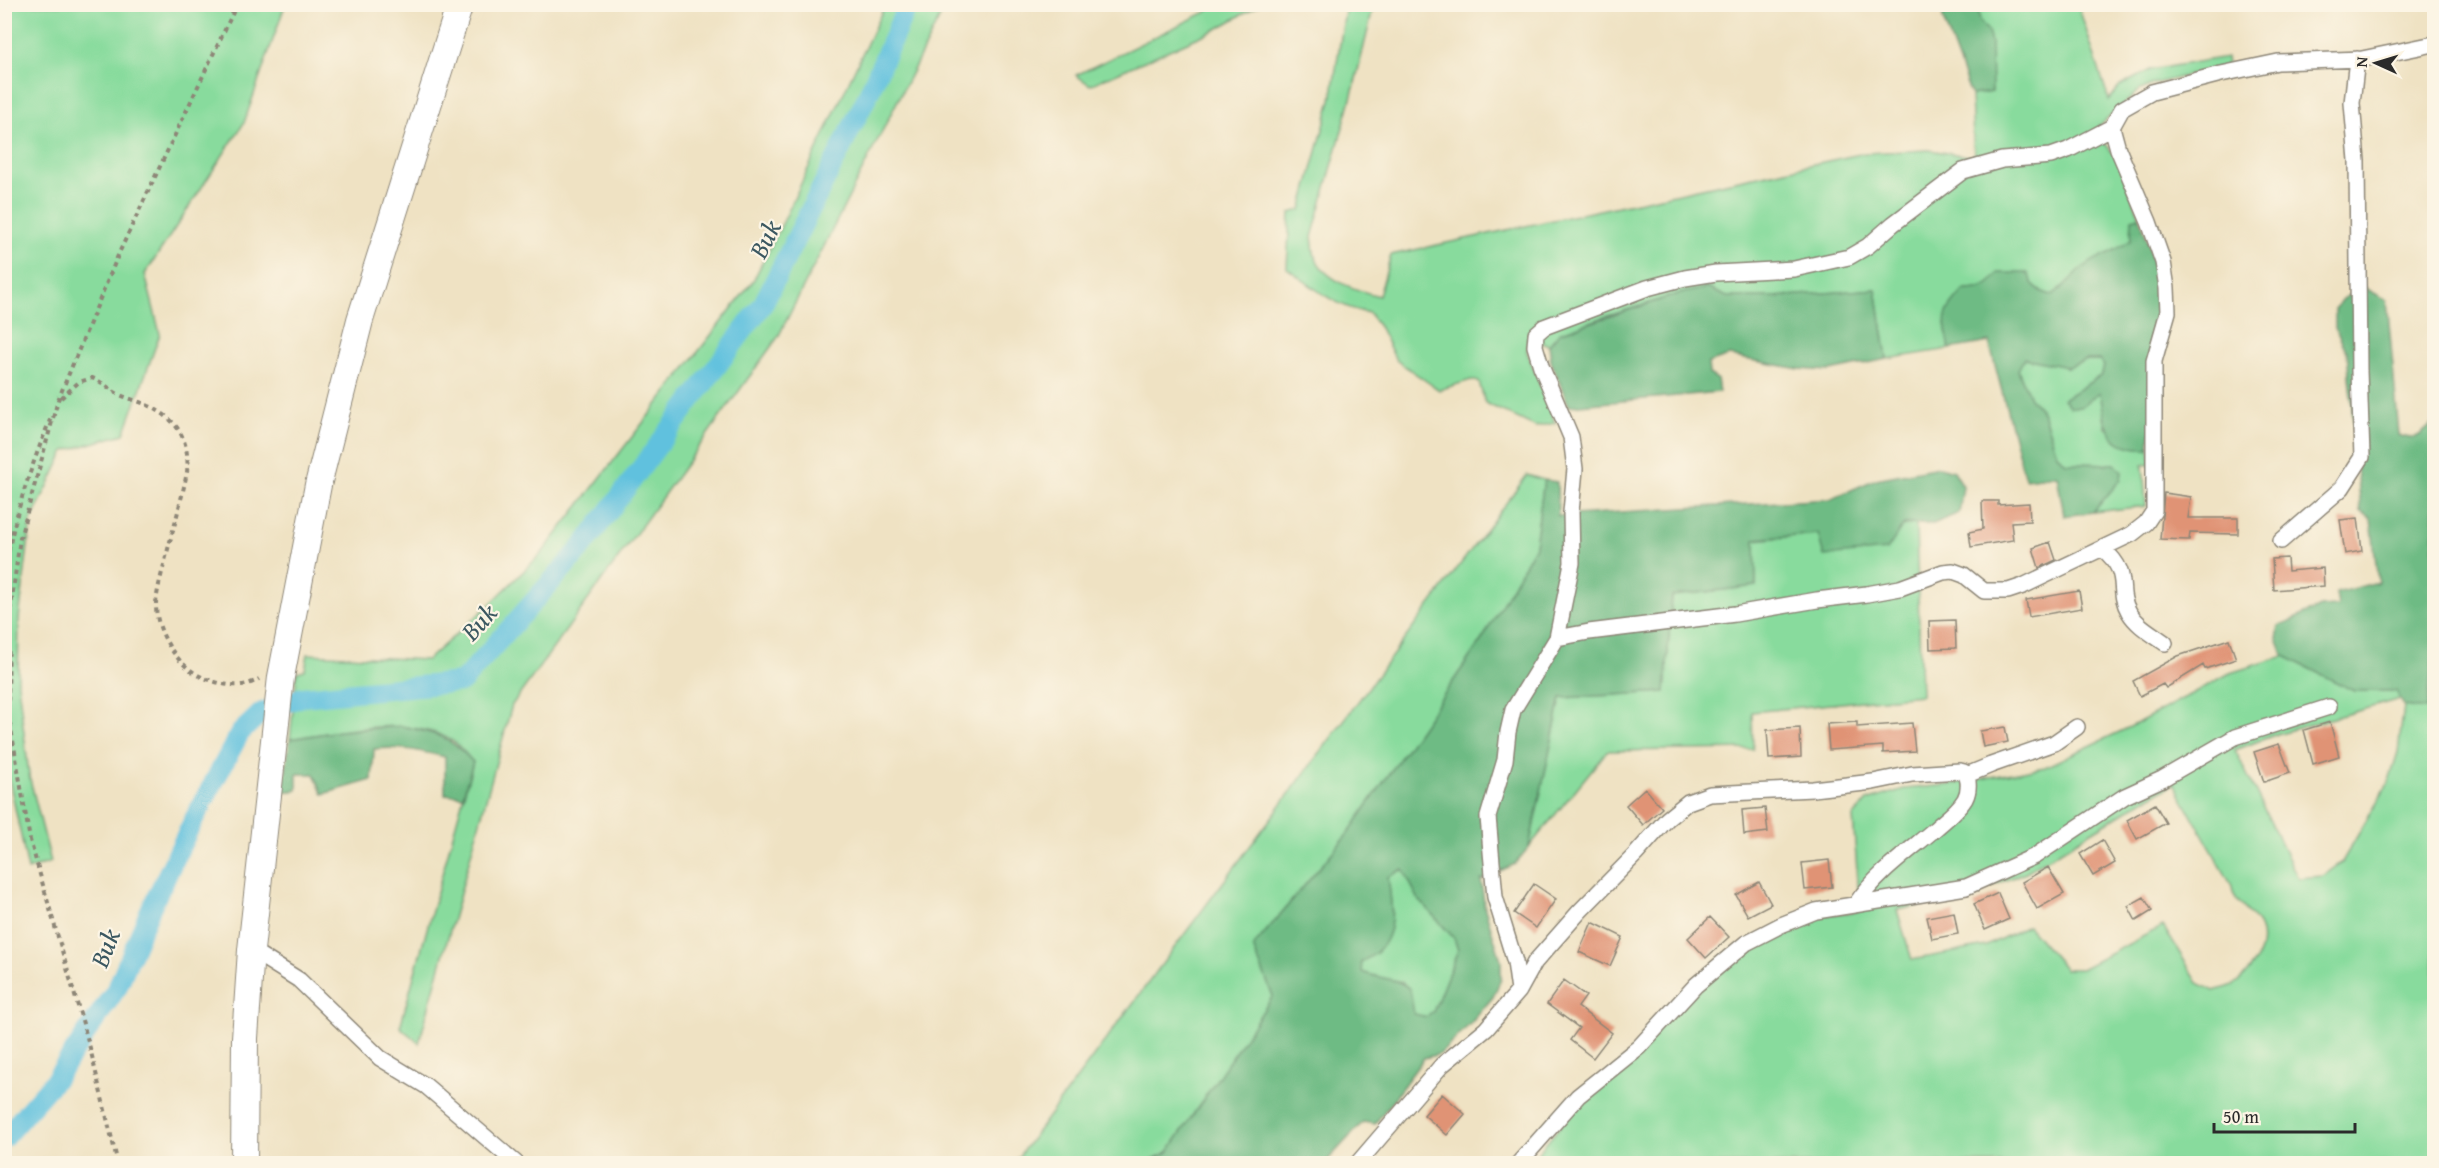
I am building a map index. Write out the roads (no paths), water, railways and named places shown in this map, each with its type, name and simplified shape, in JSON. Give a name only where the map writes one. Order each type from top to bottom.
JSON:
[{"type":"main road","points":[[244,1164],[245,1038],[251,950],[282,671],[318,485],[360,320],[460,4]]},
{"type":"street","points":[[1519,991],[1515,962],[1495,897],[1488,817],[1505,760],[1513,710],[1557,638],[1572,563],[1571,512],[1575,469],[1571,437],[1541,366],[1535,346],[1536,334],[1544,327],[1647,288],[1685,278],[1716,273],[1794,269],[1849,257],[1868,246],[1963,171],[2002,160],[2051,156],[2068,150],[2112,127],[2122,109],[2152,92],[2278,62],[2357,59],[2434,44]]},
{"type":"street","points":[[2281,541],[2342,488],[2362,457],[2357,161],[2352,103],[2357,59]]},
{"type":"street","points":[[1557,638],[1868,594],[1900,588],[1943,572],[1953,571],[1964,575],[1984,591],[2008,591],[2103,549],[2132,534],[2146,523],[2154,511],[2154,361],[2168,312],[2163,262],[2118,149],[2112,127]]},
{"type":"street","points":[[2103,549],[2115,559],[2121,571],[2128,611],[2141,626],[2165,643]]},
{"type":"street","points":[[1518,1164],[1578,1096],[1640,1047],[1696,985],[1746,943],[1781,925],[1816,911],[1966,887],[2035,856],[2125,796],[2162,779],[2235,737],[2329,707]]},
{"type":"street","points":[[1357,1164],[1442,1065],[1486,1029],[1519,991],[1535,962],[1580,911],[1667,819],[1688,802],[1710,794],[1813,789],[1873,782],[1912,774],[1960,771],[1967,775],[2054,743],[2077,727]]},
{"type":"street","points":[[1857,904],[1864,892],[1879,877],[1953,813],[1966,798],[1967,775]]},
{"type":"street","points":[[251,950],[299,980],[380,1058],[426,1086],[517,1164]]},
{"type":"waterway","name":"Buk","points":[[4,1138],[54,1081],[117,988],[150,910],[193,821],[240,733],[262,712],[302,697],[462,682],[584,545],[763,304],[866,99],[908,4]]}]
